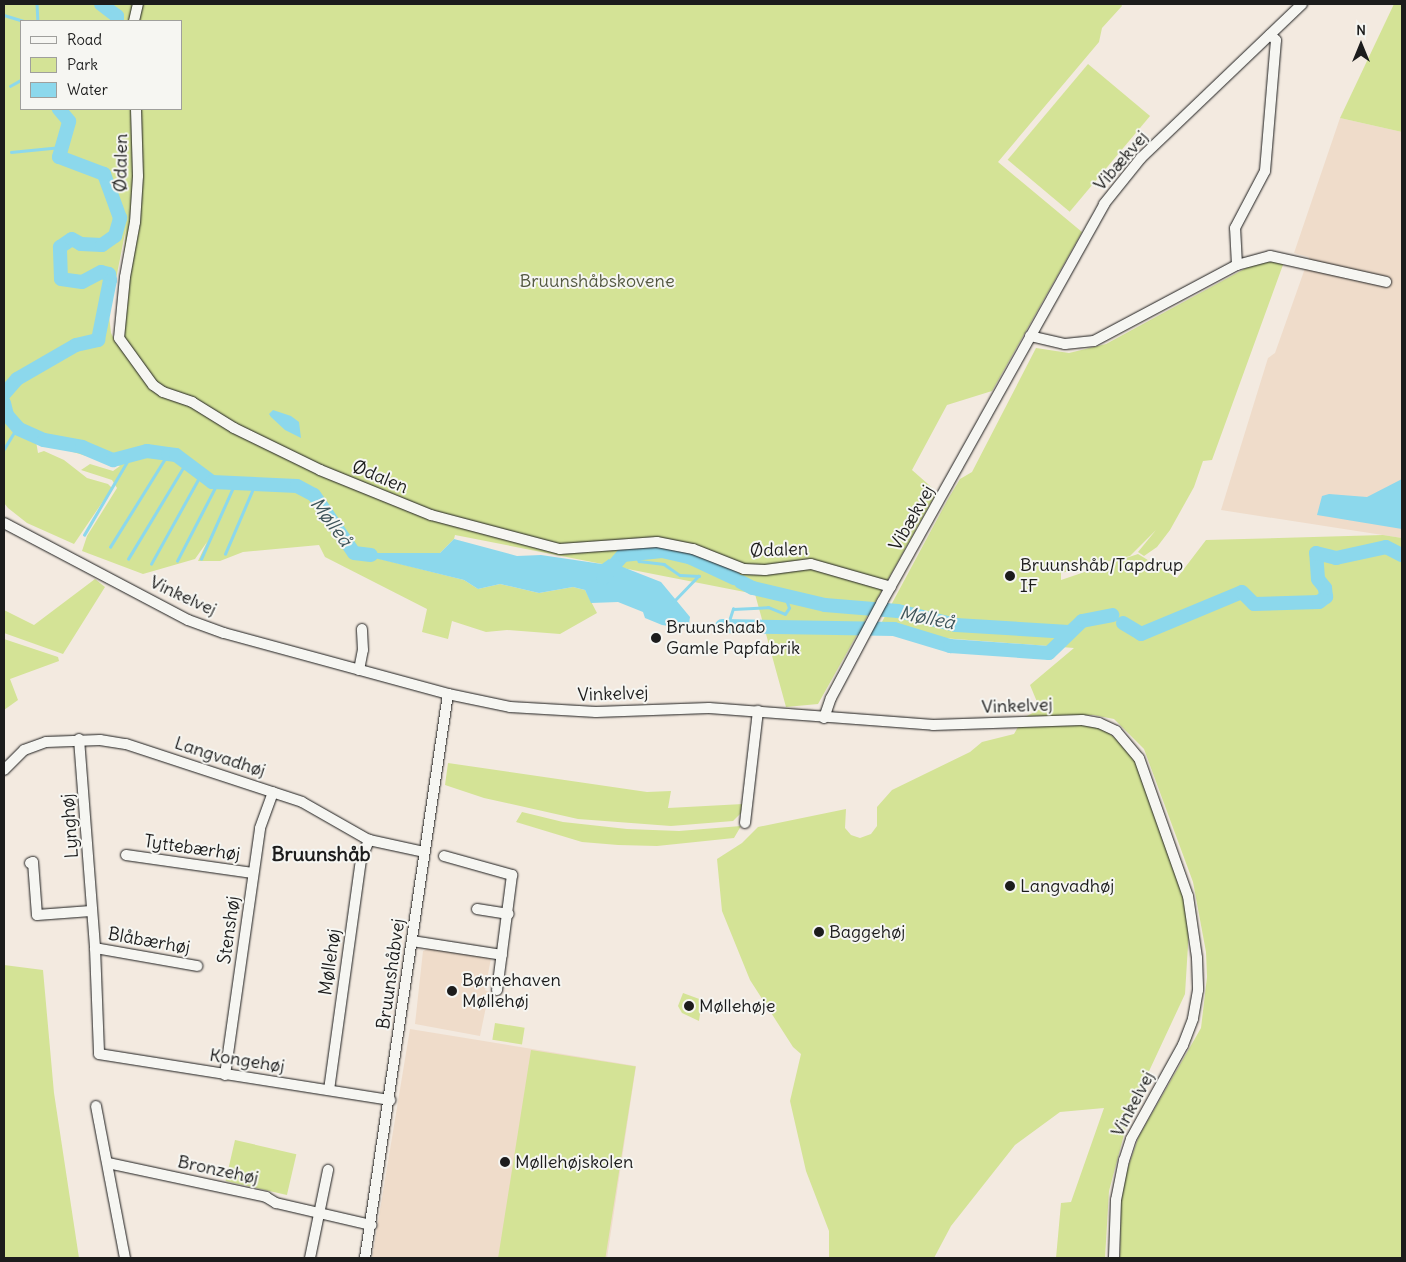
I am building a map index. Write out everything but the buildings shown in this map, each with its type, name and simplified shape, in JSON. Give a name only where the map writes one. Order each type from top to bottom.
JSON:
[{"type":"street","points":[[134,20],[138,4]]},
{"type":"street","name":"Vibækvej","points":[[824,718],[831,698],[882,602],[957,473],[1030,336],[1104,204],[1134,166],[1302,4]]},
{"type":"street","points":[[1237,264],[1236,228],[1265,171],[1276,40],[1270,35]]},
{"type":"street","name":"Ødalen","points":[[136,110],[138,176],[135,222],[124,278],[119,338],[152,385],[164,392],[192,402],[234,428],[320,470],[431,515],[560,549],[657,542],[693,550],[744,569],[765,570],[810,564],[891,587]]},
{"type":"street","points":[[1030,336],[1065,344],[1094,341],[1237,264],[1270,256],[1386,282]]},
{"type":"street","name":"Vinkelvej","points":[[4,523],[188,620],[224,633],[448,694],[553,712],[679,708],[758,711],[824,718],[933,725],[1082,720],[1099,723],[1116,731],[1139,758],[1188,896],[1197,958],[1198,990],[1193,1019],[1183,1045],[1131,1139],[1124,1160],[1116,1200],[1114,1258]]},
{"type":"street","points":[[359,670],[363,650],[362,629]]},
{"type":"street","name":"Bruunshåbvej","points":[[365,1258],[390,1100],[448,694]]},
{"type":"street","points":[[745,823],[758,711]]},
{"type":"street","name":"Langvadhøj","points":[[4,770],[12,759],[34,745],[79,739],[126,744],[302,802],[369,840],[424,852]]},
{"type":"street","name":"Lynghøj","points":[[79,739],[95,948],[99,1054]]},
{"type":"street","name":"Stenshøj","points":[[225,1075],[260,828],[273,792]]},
{"type":"street","name":"Møllehøj","points":[[329,1090],[361,860],[369,840]]},
{"type":"street","name":"Tyttebærhøj","points":[[126,855],[253,873]]},
{"type":"street","points":[[444,856],[512,875],[509,914],[497,990]]},
{"type":"street","points":[[30,863],[33,862],[37,915],[92,911]]},
{"type":"street","points":[[477,910],[509,914]]},
{"type":"street","points":[[412,941],[502,955]]},
{"type":"street","name":"Blåbærhøj","points":[[95,948],[197,966]]},
{"type":"street","name":"Kongehøj","points":[[99,1054],[390,1100]]},
{"type":"street","points":[[96,1106],[125,1258]]},
{"type":"street","name":"Bronzehøj","points":[[108,1163],[266,1197],[276,1203],[371,1225]]},
{"type":"street","points":[[310,1258],[328,1170]]},
{"type":"shaded area","points":[[1340,118],[1402,132],[1402,538],[1221,510],[1268,358],[1275,353],[1309,257],[1294,253]]},
{"type":"shaded area","name":"Børnehaven Møllehøj","points":[[430,948],[491,958],[485,990],[489,992],[480,1036],[415,1024],[423,951]]},
{"type":"shaded area","name":"Møllehøjskolen","points":[[410,1029],[636,1066],[607,1258],[372,1258]]},
{"type":"green space","name":"Bruunshåbskovene","points":[[4,4],[1121,4],[1122,6],[1102,28],[1099,42],[998,162],[1082,232],[992,391],[947,405],[912,470],[937,492],[818,704],[786,707],[755,594],[455,535],[454,539],[440,553],[357,553],[464,580],[478,589],[500,584],[539,593],[573,587],[585,590],[597,613],[560,634],[507,630],[486,632],[452,621],[448,639],[422,632],[427,609],[325,557],[319,545],[243,552],[220,561],[198,561],[207,542],[195,559],[143,574],[82,551],[87,536],[117,488],[112,480],[81,470],[90,464],[113,471],[120,466],[36,441],[38,453],[44,451],[64,460],[87,478],[108,484],[112,488],[74,544],[27,523],[8,508],[4,503],[4,421],[13,431],[29,438],[13,428],[4,416]],"holes":[[[126,228],[117,345],[111,333],[109,315]]]},
{"type":"green space","points":[[1394,4],[1402,4],[1402,132],[1340,118]]},
{"type":"green space","points":[[1088,64],[1150,116],[1070,212],[1008,160]]},
{"type":"green space","points":[[1264,262],[1284,262],[1212,460],[1203,461],[1194,487],[1170,530],[1157,547],[1144,556],[1138,552],[1156,530],[1130,556],[1061,573],[1061,580],[1138,554],[1177,578],[1206,540],[1383,535],[1402,538],[1402,1258],[1120,1258],[1121,1201],[1126,1173],[1139,1136],[1201,1028],[1207,977],[1206,952],[1193,882],[1144,749],[1114,719],[1093,715],[1025,717],[1040,709],[1030,685],[1074,648],[876,633],[948,499],[960,479],[972,472],[1036,348],[1069,353],[1106,344],[1248,267]]},
{"type":"green space","points":[[95,579],[105,587],[63,654],[4,633],[4,610],[34,625]]},
{"type":"green space","points":[[4,639],[58,657],[59,661],[10,679],[18,700],[4,710]]},
{"type":"green space","points":[[1079,724],[1104,729],[1128,749],[1142,774],[1190,913],[1185,994],[1130,1112],[1109,1191],[1105,1258],[1056,1258],[1061,1203],[1071,1202],[1104,1108],[1060,1112],[1015,1145],[951,1226],[934,1258],[829,1258],[829,1231],[806,1171],[790,1101],[801,1054],[793,1047],[750,980],[722,911],[717,859],[742,843],[758,827],[846,809],[845,828],[851,835],[860,838],[871,834],[877,826],[877,807],[892,790],[970,752],[982,742],[1014,734],[1018,727]]},
{"type":"green space","points":[[448,763],[647,792],[671,791],[668,808],[743,804],[742,812],[733,821],[671,826],[578,819],[484,798],[445,785]]},
{"type":"green space","points":[[522,812],[563,822],[627,829],[679,831],[741,826],[734,838],[657,846],[618,845],[582,842],[516,822]]},
{"type":"green space","points":[[4,965],[43,970],[54,1093],[79,1258],[4,1258]]},
{"type":"green space","points":[[683,993],[702,1000],[699,1021],[682,1013],[678,1006]]},
{"type":"green space","points":[[495,1023],[525,1028],[522,1044],[492,1040]]},
{"type":"green space","points":[[531,1050],[636,1067],[605,1258],[498,1257]]},
{"type":"green space","points":[[235,1140],[296,1154],[287,1195],[226,1181]]},
{"type":"water","points":[[273,410],[291,416],[299,422],[301,438],[285,430],[271,417],[269,414]]},
{"type":"water","points":[[1402,479],[1402,529],[1317,515],[1322,496],[1329,494],[1367,497]]},
{"type":"water","points":[[454,539],[517,556],[541,555],[602,564],[609,559],[615,564],[661,582],[690,617],[689,624],[682,628],[662,625],[645,618],[643,612],[618,602],[591,603],[585,590],[573,587],[539,593],[500,584],[478,589],[464,580],[354,553],[440,553]]},
{"type":"waterway","points":[[37,4],[38,20]]},
{"type":"waterway","name":"Mølleå","points":[[101,4],[117,16],[117,20]]},
{"type":"waterway","points":[[4,15],[21,20]]},
{"type":"waterway","points":[[10,86],[20,81]]},
{"type":"waterway","name":"Mølleå","points":[[4,394],[17,379],[76,345],[98,340],[110,280],[109,274],[101,272],[82,282],[61,279],[60,247],[72,239],[81,244],[102,245],[115,236],[120,218],[104,174],[59,157],[69,121],[60,110]]},
{"type":"waterway","points":[[11,152],[61,147]]},
{"type":"waterway","name":"Mølleå","points":[[4,403],[7,415],[19,429],[44,440],[82,447],[113,460],[147,451],[176,455],[212,482],[297,486],[314,495],[354,553],[371,555]]},
{"type":"waterway","points":[[4,449],[17,427]]},
{"type":"waterway","points":[[110,547],[168,454]]},
{"type":"waterway","points":[[84,535],[131,455]]},
{"type":"waterway","points":[[128,559],[186,463]]},
{"type":"waterway","points":[[151,564],[201,474]]},
{"type":"waterway","points":[[177,561],[218,482]]},
{"type":"waterway","points":[[201,559],[235,483]]},
{"type":"waterway","points":[[225,554],[255,484]]},
{"type":"waterway","name":"Mølleå","points":[[1123,623],[1141,634],[1242,592],[1254,604],[1319,602],[1326,597],[1325,588],[1318,579],[1316,553],[1336,558],[1386,547],[1402,555]]},
{"type":"waterway","name":"Mølleå","points":[[603,578],[623,555],[662,551],[689,557],[734,578]]},
{"type":"waterway","points":[[635,552],[639,561],[664,564],[680,575],[699,576],[673,603]]},
{"type":"waterway","name":"Mølleå","points":[[741,582],[753,588],[825,605],[898,611],[956,625],[1069,632]]},
{"type":"waterway","points":[[728,624],[733,609],[768,607],[785,614],[789,608],[784,594]]},
{"type":"waterway","points":[[722,626],[894,629],[950,646],[1049,653],[1082,621],[1112,615]]},
{"type":"place","name":"Bruunshåb/Tapdrup IF","points":[[1010,576]]},
{"type":"place","name":"Bruunshaab Gamle Papfabrik","points":[[656,638]]},
{"type":"place","name":"Langvadhøj","points":[[1010,886]]},
{"type":"place","name":"Baggehøj","points":[[819,932]]},
{"type":"place","name":"Børnehaven Møllehøj","points":[[452,991]]},
{"type":"place","name":"Møllehøje","points":[[689,1006]]},
{"type":"place","name":"Møllehøjskolen","points":[[505,1162]]},
{"type":"district","name":"Bruunshåb","points":[[321,853]]}]
